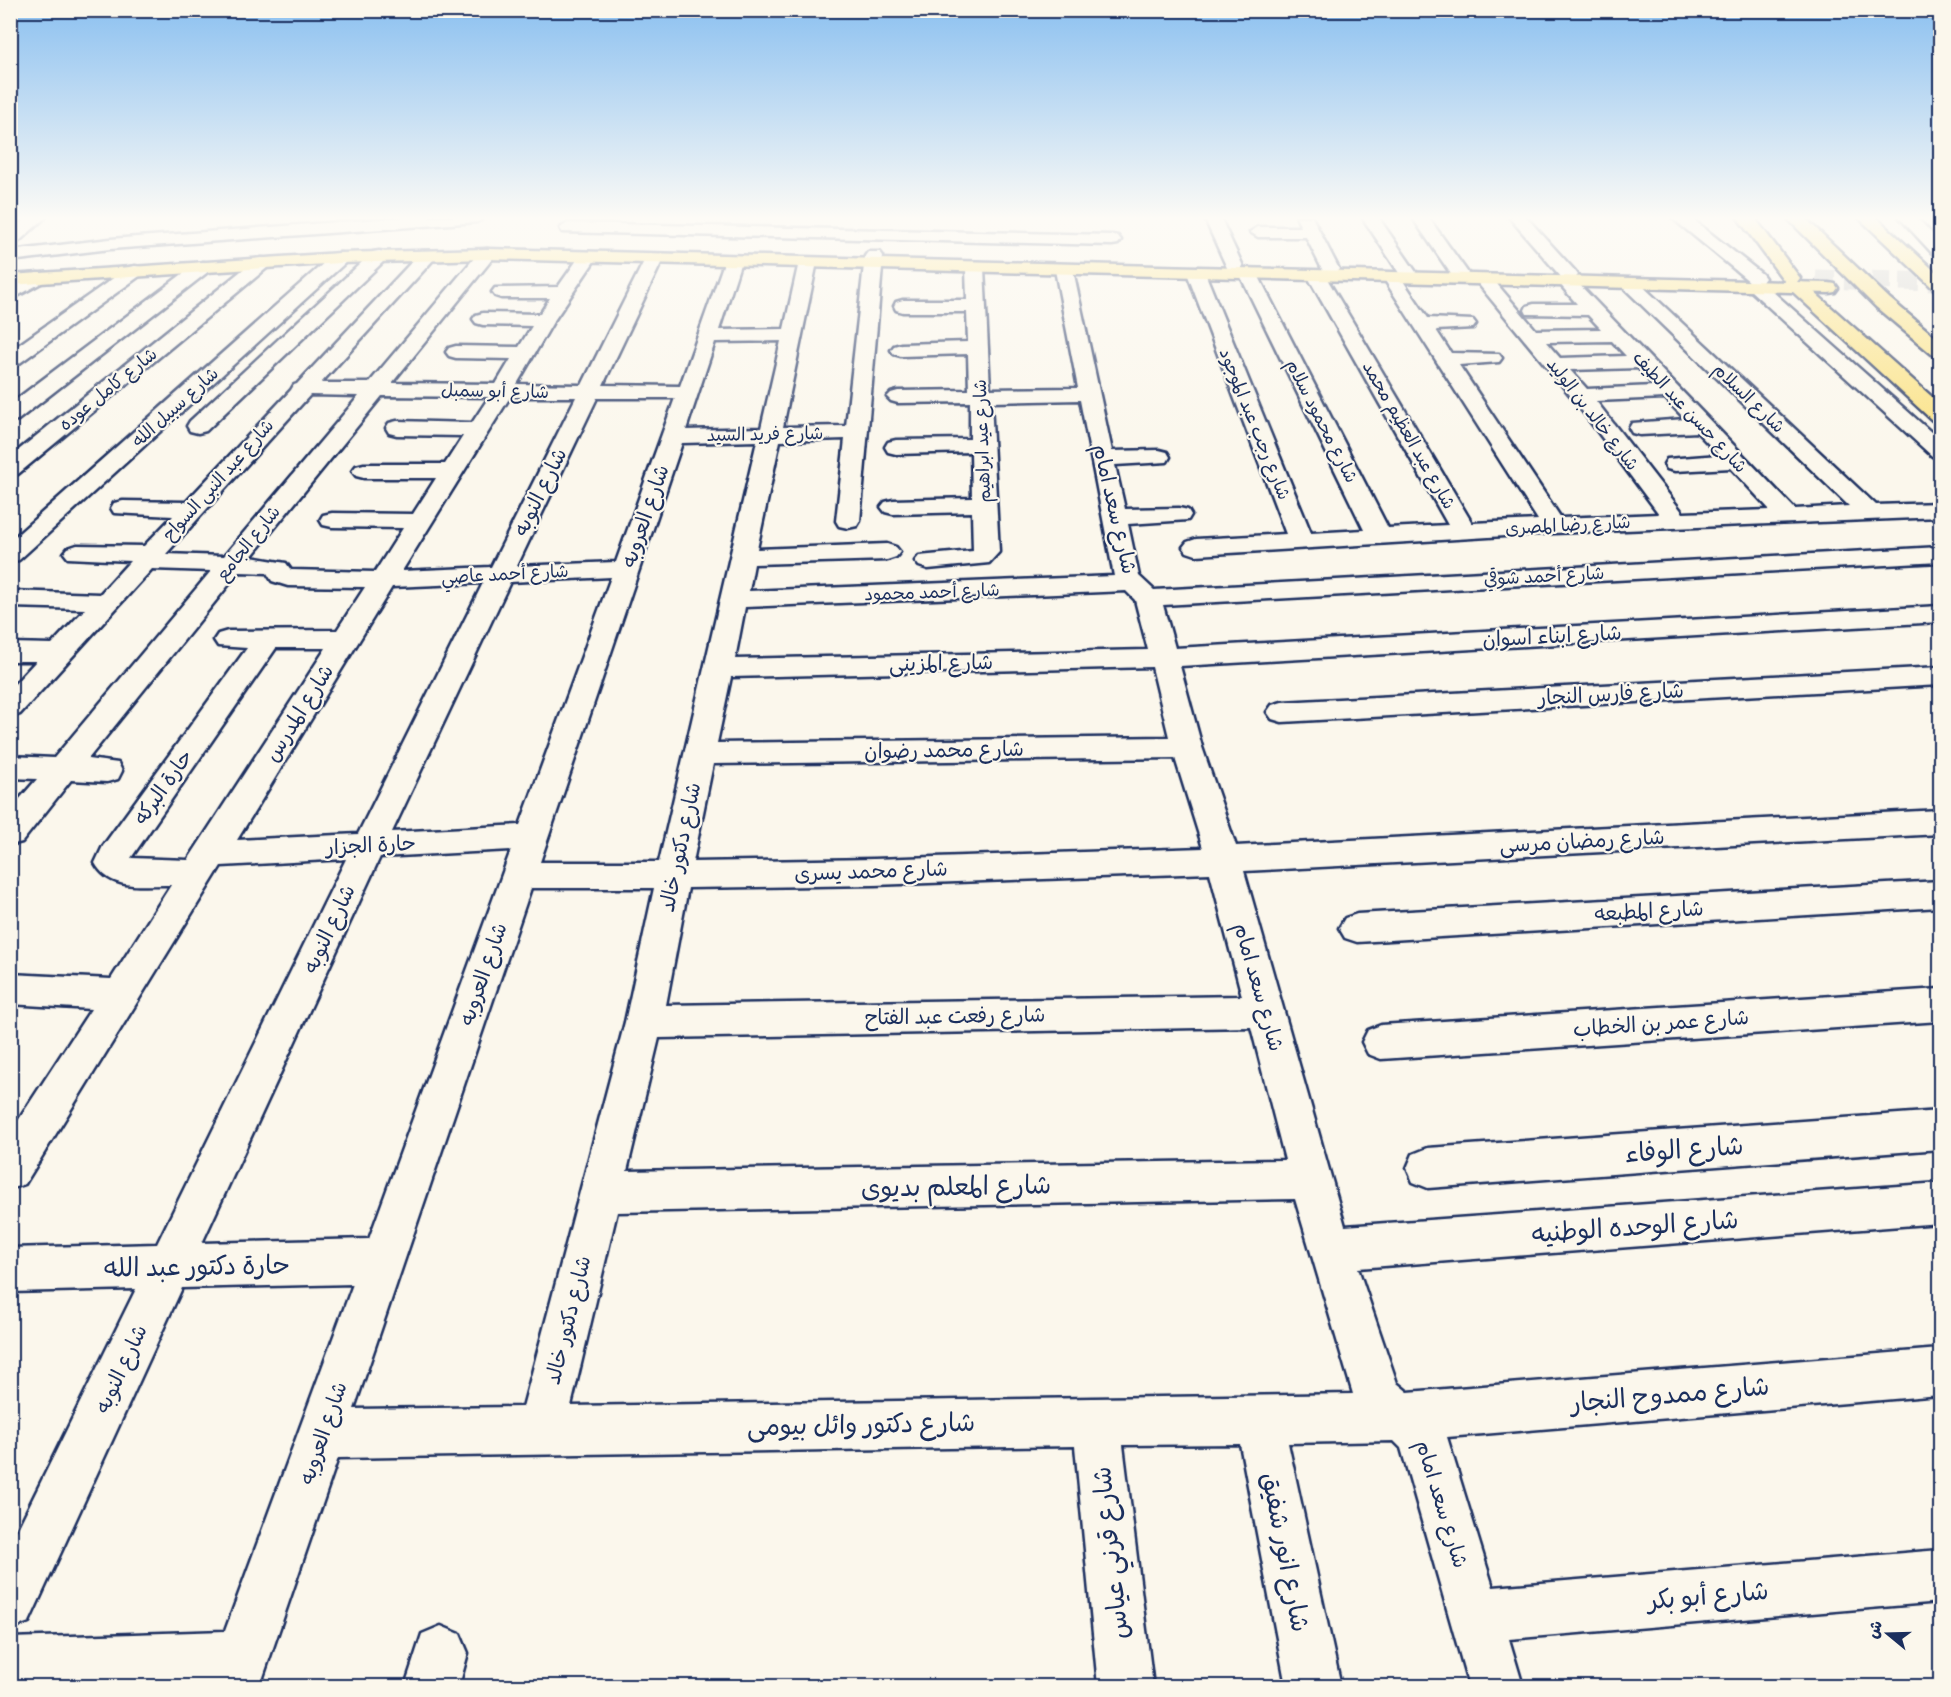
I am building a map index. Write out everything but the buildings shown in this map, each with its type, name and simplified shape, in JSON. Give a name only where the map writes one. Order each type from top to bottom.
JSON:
[{"type":"main road","points":[[1822,296],[1941,415]]},
{"type":"main road","points":[[1876,296],[1941,351]]},
{"type":"street","points":[[10,361],[101,296]]},
{"type":"street","points":[[10,415],[165,296]]},
{"type":"street","name":"شارع كامل عوده","points":[[10,469],[221,296]]},
{"type":"street","name":"شارع سبيل الله","points":[[10,555],[298,296]]},
{"type":"street","points":[[198,426],[336,296]]},
{"type":"street","name":"شارع عبد النبى السواح","points":[[10,707],[384,296]]},
{"type":"street","name":"شارع الجامع","points":[[10,833],[452,296]]},
{"type":"street","name":"شارع المدرس","points":[[10,1170],[21,1136],[122,995],[479,430],[560,296]]},
{"type":"street","name":"شارع النوبه","points":[[10,1603],[369,845],[636,296]]},
{"type":"street","name":"شارع العروبه","points":[[238,1672],[673,437],[718,296]]},
{"type":"street","name":"شارع دكتور خالد","points":[[541,1430],[644,1022],[673,876],[800,296]]},
{"type":"street","points":[[848,521],[869,296]]},
{"type":"street","name":"شارع عيد ابراهيم","points":[[928,561],[973,559],[984,556],[986,552],[976,296]]},
{"type":"street","name":"شارع سعد امام","points":[[1069,296],[1127,578],[1140,591],[1163,657],[1187,747],[1224,861],[1330,1249],[1378,1398],[1386,1408],[1411,1421],[1423,1437],[1496,1686]]},
{"type":"street","name":"شارع رجب عبد الموجود","points":[[1205,296],[1301,540]]},
{"type":"street","name":"شارع محمود سلام","points":[[1254,296],[1379,536]]},
{"type":"street","name":"شارع عبد العظيم محمد","points":[[1337,296],[1464,531]]},
{"type":"street","points":[[1410,296],[1423,324],[1554,526]]},
{"type":"street","name":"شارع خالد بن الوليد","points":[[1498,296],[1581,396],[1676,520]]},
{"type":"street","name":"شارع حسن عبد الطيف","points":[[1583,296],[1788,515]]},
{"type":"street","name":"شارع السلام","points":[[1642,296],[1869,512]]},
{"type":"street","points":[[1772,296],[1941,451]]},
{"type":"street","points":[[903,306],[976,306]]},
{"type":"street","points":[[1534,310],[1593,309]]},
{"type":"street","points":[[483,319],[545,320]]},
{"type":"street","points":[[1423,324],[1466,324]]},
{"type":"street","points":[[1531,336],[1617,335]]},
{"type":"street","points":[[706,336],[791,336]]},
{"type":"street","points":[[901,350],[978,348]]},
{"type":"street","points":[[456,352],[524,353]]},
{"type":"street","points":[[1447,359],[1492,358]]},
{"type":"street","points":[[1554,364],[1643,362]]},
{"type":"street","name":"شارع أبو سمبل","points":[[301,389],[688,392]]},
{"type":"street","points":[[1581,396],[1670,391]]},
{"type":"street","points":[[898,397],[1089,394]]},
{"type":"street","points":[[1640,428],[1702,425]]},
{"type":"street","points":[[397,428],[479,430]]},
{"type":"street","name":"شارع فريد السيد","points":[[673,437],[856,432]]},
{"type":"street","points":[[896,447],[982,445]]},
{"type":"street","points":[[1102,458],[1159,457]]},
{"type":"street","points":[[1675,464],[1737,461]]},
{"type":"street","points":[[364,471],[452,471]]},
{"type":"street","points":[[1704,498],[1768,495]]},
{"type":"street","points":[[893,507],[984,504]]},
{"type":"street","points":[[123,508],[192,509]]},
{"type":"street","name":"شارع رضا المصرى","points":[[1196,547],[1554,526],[1941,510]]},
{"type":"street","points":[[1115,517],[1179,515]]},
{"type":"street","points":[[332,520],[421,521]]},
{"type":"street","points":[[743,557],[887,552]]},
{"type":"street","name":"شارع أحمد عاصي","points":[[78,553],[272,566],[277,568],[281,576],[288,578],[383,580],[626,569]]},
{"type":"street","name":"شارع أحمد شوقي","points":[[1140,591],[1941,554]]},
{"type":"street","name":"شارع أحمد محمود","points":[[733,600],[1140,591]]},
{"type":"street","points":[[10,599],[107,602]]},
{"type":"street","name":"شارع ابناء اسوان","points":[[1163,657],[1941,614]]},
{"type":"street","name":"حارة البركه","points":[[204,863],[122,871],[112,863],[115,855],[268,639]]},
{"type":"street","points":[[228,640],[346,639]]},
{"type":"street","points":[[10,652],[60,653]]},
{"type":"street","name":"شارع المزينى","points":[[718,668],[1163,657]]},
{"type":"street","name":"شارع فارس النجار","points":[[1282,712],[1941,676]]},
{"type":"street","name":"شارع محمد رضوان","points":[[700,754],[1187,747]]},
{"type":"street","points":[[10,767],[107,771]]},
{"type":"street","name":"شارع رمضان مرسى","points":[[1224,861],[1941,822]]},
{"type":"street","name":"حارة الجزار","points":[[204,863],[369,845],[532,837]]},
{"type":"street","name":"شارع محمد يسرى","points":[[518,875],[673,876],[1224,861]]},
{"type":"street","name":"شارع المطبعه","points":[[1357,928],[1941,894]]},
{"type":"street","points":[[10,989],[122,995]]},
{"type":"street","name":"شارع عمر بن الخطاب","points":[[1381,1041],[1941,1005]]},
{"type":"street","name":"شارع رفعت عبد الفتاح","points":[[644,1022],[1266,1011]]},
{"type":"street","name":"شارع الوفاء","points":[[1428,1168],[1941,1130]]},
{"type":"street","name":"شارع المعلم بديوى","points":[[600,1192],[1312,1179]]},
{"type":"street","name":"شارع الوحده الوطنيه","points":[[1330,1249],[1941,1203]]},
{"type":"street","name":"حارة دكتور عبد الله","points":[[10,1270],[383,1261]]},
{"type":"street","name":"شارع ممدوح النجار","points":[[1400,1417],[1941,1372]]},
{"type":"street","name":"شارع دكتور وائل بيومى","points":[[322,1434],[1400,1417]]},
{"type":"street","name":"شارع انور شفيق","points":[[1259,1418],[1313,1686]]},
{"type":"street","name":"شارع قرني عياس","points":[[1096,1420],[1125,1686]]},
{"type":"street","name":"شارع أبو بكر","points":[[1475,1615],[1941,1576]]},
{"type":"street","points":[[10,1665],[238,1672]]}]
